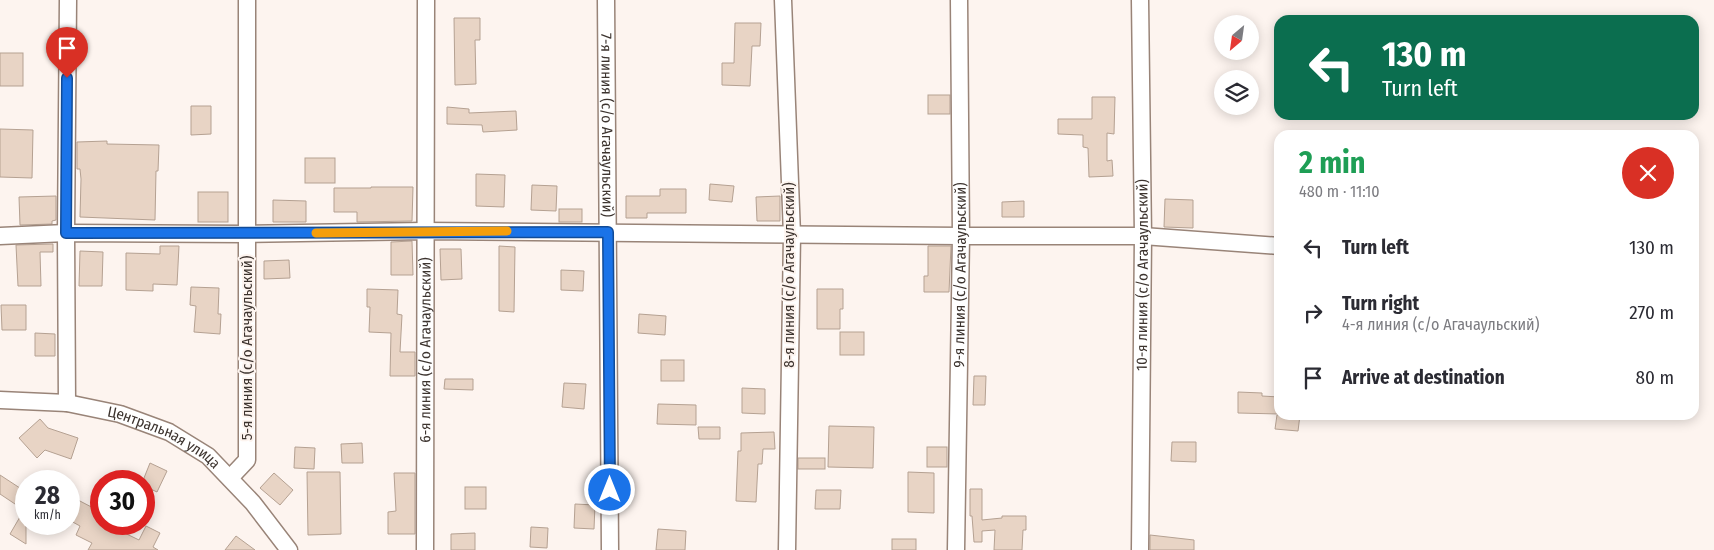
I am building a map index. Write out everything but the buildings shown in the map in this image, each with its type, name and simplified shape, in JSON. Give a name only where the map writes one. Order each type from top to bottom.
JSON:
[{"type":"street","points":[[67,404],[68,0]]},
{"type":"street","name":"5-я линия (с/о Агачаульский)","points":[[230,478],[247,460],[247,0]]},
{"type":"street","name":"6-я линия (с/о Агачаульский)","points":[[425,550],[424,231],[426,0]]},
{"type":"street","name":"7-я линия (с/о Агачаульский)","points":[[606,0],[610,550]]},
{"type":"street","name":"8-я линия (с/о Агачаульский)","points":[[783,0],[792,235],[787,550]]},
{"type":"street","name":"9-я линия (с/о Агачаульский)","points":[[956,550],[961,236],[959,0]]},
{"type":"street","name":"10-я линия (с/о Агачаульский)","points":[[1140,0],[1143,236],[1140,550]]},
{"type":"street","points":[[0,236],[66,233],[246,234],[424,231],[1143,236],[1274,246]]},
{"type":"street","name":"Центральная улица","points":[[0,400],[67,404],[120,414],[169,432],[208,456],[253,503],[289,550]]},
{"type":"slow traffic","points":[[316,233],[507,231]]},
{"type":"route","points":[[67,78],[66,233],[608,232],[610,490]]}]
